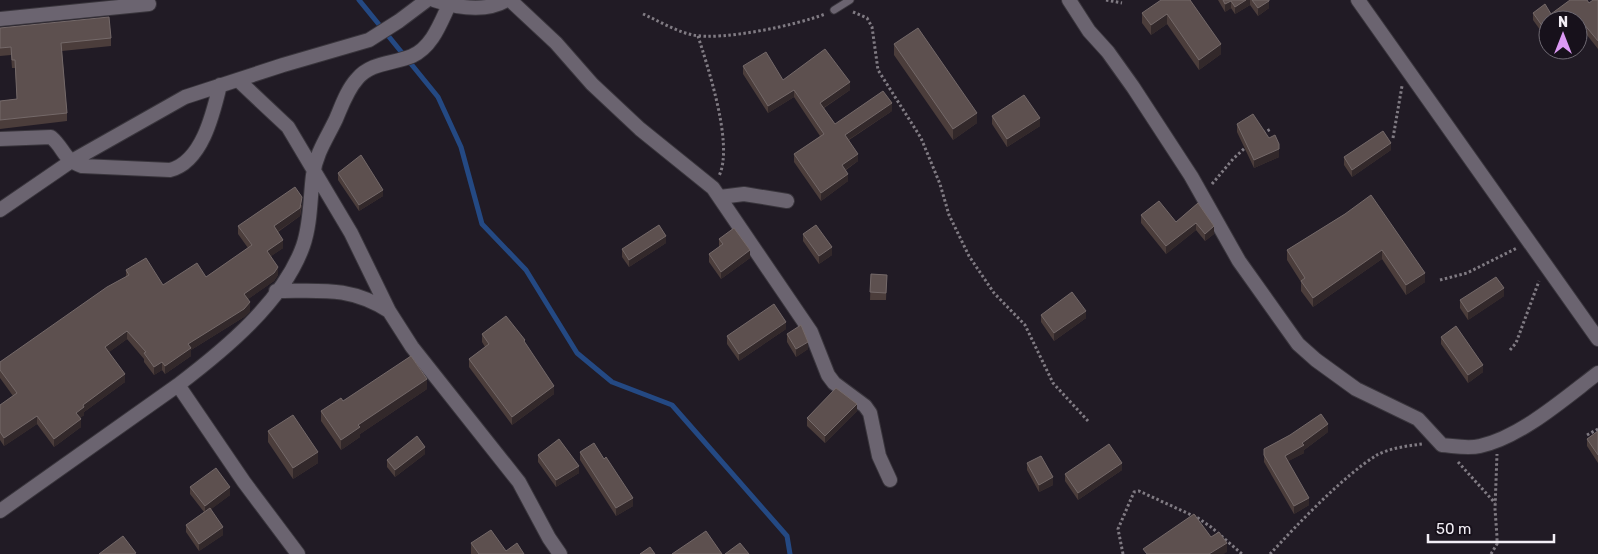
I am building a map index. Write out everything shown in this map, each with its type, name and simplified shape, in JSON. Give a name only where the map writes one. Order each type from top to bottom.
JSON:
[{"type":"street","points":[[0,210],[70,162],[171,105],[220,85],[369,40],[427,0]]},
{"type":"street","points":[[434,0],[449,5],[487,9],[509,0],[556,42],[592,84],[640,129],[716,192],[811,332],[828,376],[834,383],[865,406],[870,413],[878,456],[890,480]]},
{"type":"street","points":[[1070,0],[1089,31],[1108,52],[1133,87],[1201,193],[1239,261],[1298,344],[1316,360],[1356,389],[1418,419],[1442,445],[1467,447],[1495,441],[1533,420],[1598,373]]},
{"type":"street","points":[[1358,0],[1407,66],[1598,339]]},
{"type":"street","points":[[0,19],[149,4]]},
{"type":"street","points":[[0,511],[178,385],[235,338],[276,291],[295,265],[303,244],[310,216],[313,173],[319,149],[357,78],[370,68],[413,55],[426,46],[435,34],[449,5]]},
{"type":"street","points":[[238,80],[288,127],[313,173],[351,233],[389,311],[412,347],[519,482],[549,538],[560,554]]},
{"type":"street","points":[[0,139],[50,137],[58,144],[70,162],[82,166],[170,170],[180,168],[187,162],[208,130],[220,85]]},
{"type":"street","points":[[716,192],[744,194],[787,201]]},
{"type":"street","points":[[276,291],[337,291],[353,293],[372,300],[389,311]]},
{"type":"street","points":[[178,385],[244,482],[298,554]]},
{"type":"street","points":[[549,538],[550,554]]},
{"type":"lane","points":[[834,10],[850,0]]},
{"type":"path","points":[[1106,0],[1122,3]]},
{"type":"path","points":[[643,14],[698,36],[738,34],[802,22],[834,10]]},
{"type":"path","points":[[844,11],[866,18],[872,27],[878,70],[921,138],[940,184],[949,215],[969,256],[994,293],[1025,325],[1054,383],[1088,421]]},
{"type":"path","points":[[698,36],[712,84],[724,147],[723,167],[716,192]]},
{"type":"path","points":[[1393,138],[1396,114],[1407,66]]},
{"type":"path","points":[[1258,137],[1271,129]]},
{"type":"path","points":[[1201,193],[1209,187],[1233,158],[1250,143]]},
{"type":"path","points":[[1440,280],[1467,273],[1529,242]]},
{"type":"path","points":[[1510,350],[1516,343],[1534,291],[1547,267]]},
{"type":"path","points":[[1587,435],[1598,429]]},
{"type":"path","points":[[1491,554],[1497,544],[1495,441]]},
{"type":"path","points":[[1270,554],[1320,504],[1378,455],[1405,446],[1422,444],[1442,445],[1495,503]]},
{"type":"path","points":[[1123,554],[1118,529],[1134,492],[1139,491],[1198,518],[1211,526],[1242,554]]},
{"type":"building","points":[[1161,0],[1190,0],[1221,44],[1199,60],[1167,14],[1151,25],[1142,13]]},
{"type":"building","points":[[1223,0],[1246,0],[1235,7],[1231,1],[1225,4]]},
{"type":"building","points":[[1252,0],[1269,0],[1269,1],[1258,8]]},
{"type":"building","points":[[1570,0],[1587,0],[1589,3],[1593,0],[1598,0],[1598,41],[1588,29],[1588,10],[1556,10]]},
{"type":"building","points":[[1545,4],[1549,10],[1538,10],[1538,20],[1533,13]]},
{"type":"building","points":[[109,17],[111,38],[61,43],[67,113],[0,120],[0,101],[17,99],[15,60],[12,60],[11,47],[0,48],[0,28]]},
{"type":"building","points":[[918,28],[977,113],[953,129],[894,44]]},
{"type":"building","points":[[825,49],[850,82],[820,103],[835,124],[883,91],[892,103],[845,135],[858,154],[842,165],[848,174],[821,193],[794,154],[824,134],[794,90],[768,106],[743,66],[766,52],[783,80]]},
{"type":"building","points":[[1024,95],[1040,118],[1007,139],[992,116]]},
{"type":"building","points":[[1253,114],[1269,138],[1275,135],[1279,144],[1279,149],[1254,160],[1237,124]]},
{"type":"building","points":[[1383,131],[1391,143],[1352,170],[1344,157]]},
{"type":"building","points":[[361,155],[383,190],[359,205],[338,173]]},
{"type":"building","points":[[295,187],[302,197],[300,208],[274,226],[283,240],[267,251],[278,267],[274,273],[244,294],[250,302],[244,309],[188,344],[191,348],[165,366],[162,362],[154,367],[144,353],[146,352],[127,331],[105,347],[125,374],[83,405],[84,407],[76,413],[81,419],[54,439],[37,416],[4,438],[0,432],[0,405],[17,393],[0,370],[0,362],[107,287],[129,275],[126,270],[146,258],[163,285],[197,263],[206,277],[252,245],[238,226]]},
{"type":"building","points":[[1371,195],[1425,273],[1406,285],[1382,250],[1313,298],[1301,281],[1305,278],[1287,250],[1345,214]]},
{"type":"building","points":[[1159,201],[1176,222],[1198,203],[1214,226],[1205,234],[1196,223],[1166,246],[1141,215]]},
{"type":"building","points":[[659,225],[666,236],[629,260],[622,249]]},
{"type":"building","points":[[816,225],[832,247],[819,256],[803,234]]},
{"type":"building","points":[[734,228],[750,250],[721,272],[709,254],[723,244],[719,239]]},
{"type":"building","points":[[871,274],[887,275],[886,293],[870,292]]},
{"type":"building","points":[[1496,277],[1504,288],[1468,312],[1460,300]]},
{"type":"building","points":[[1072,292],[1086,311],[1054,333],[1041,315]]},
{"type":"building","points":[[774,304],[786,322],[739,354],[727,336]]},
{"type":"building","points":[[506,316],[525,340],[554,386],[512,417],[469,359],[489,344],[482,334]]},
{"type":"building","points":[[801,325],[808,342],[796,349],[787,334]]},
{"type":"building","points":[[1456,326],[1483,365],[1468,375],[1441,337]]},
{"type":"building","points":[[411,356],[427,379],[358,425],[360,427],[341,440],[321,411],[341,398],[343,401]]},
{"type":"building","points":[[836,388],[857,404],[825,436],[807,418]]},
{"type":"building","points":[[1321,414],[1328,424],[1302,443],[1304,445],[1285,456],[1309,498],[1294,506],[1264,455],[1264,449],[1290,435]]},
{"type":"building","points":[[293,415],[318,452],[293,468],[268,431]]},
{"type":"building","points":[[1598,431],[1598,455],[1587,439]]},
{"type":"building","points":[[417,436],[425,447],[395,470],[387,460]]},
{"type":"building","points":[[559,439],[579,466],[556,480],[538,455]]},
{"type":"building","points":[[594,443],[604,459],[606,457],[633,498],[616,508],[580,452]]},
{"type":"building","points":[[1109,444],[1122,463],[1078,493],[1065,474]]},
{"type":"building","points":[[1041,456],[1053,477],[1039,485],[1027,463]]},
{"type":"building","points":[[216,468],[230,487],[205,506],[190,487]]},
{"type":"building","points":[[210,508],[223,527],[199,544],[186,525]]},
{"type":"building","points":[[1194,514],[1211,537],[1219,532],[1227,543],[1209,554],[1147,554],[1143,549]]},
{"type":"building","points":[[491,530],[506,551],[517,543],[524,554],[479,554],[471,543]]},
{"type":"building","points":[[706,531],[722,554],[672,554]]},
{"type":"building","points":[[123,536],[136,553],[99,554]]},
{"type":"building","points":[[740,543],[749,554],[725,554]]},
{"type":"building","points":[[650,547],[655,554],[640,554]]},
{"type":"waterway","points":[[359,0],[438,97],[461,147],[482,224],[526,270],[577,353],[612,382],[672,405],[787,536],[790,554]]}]
